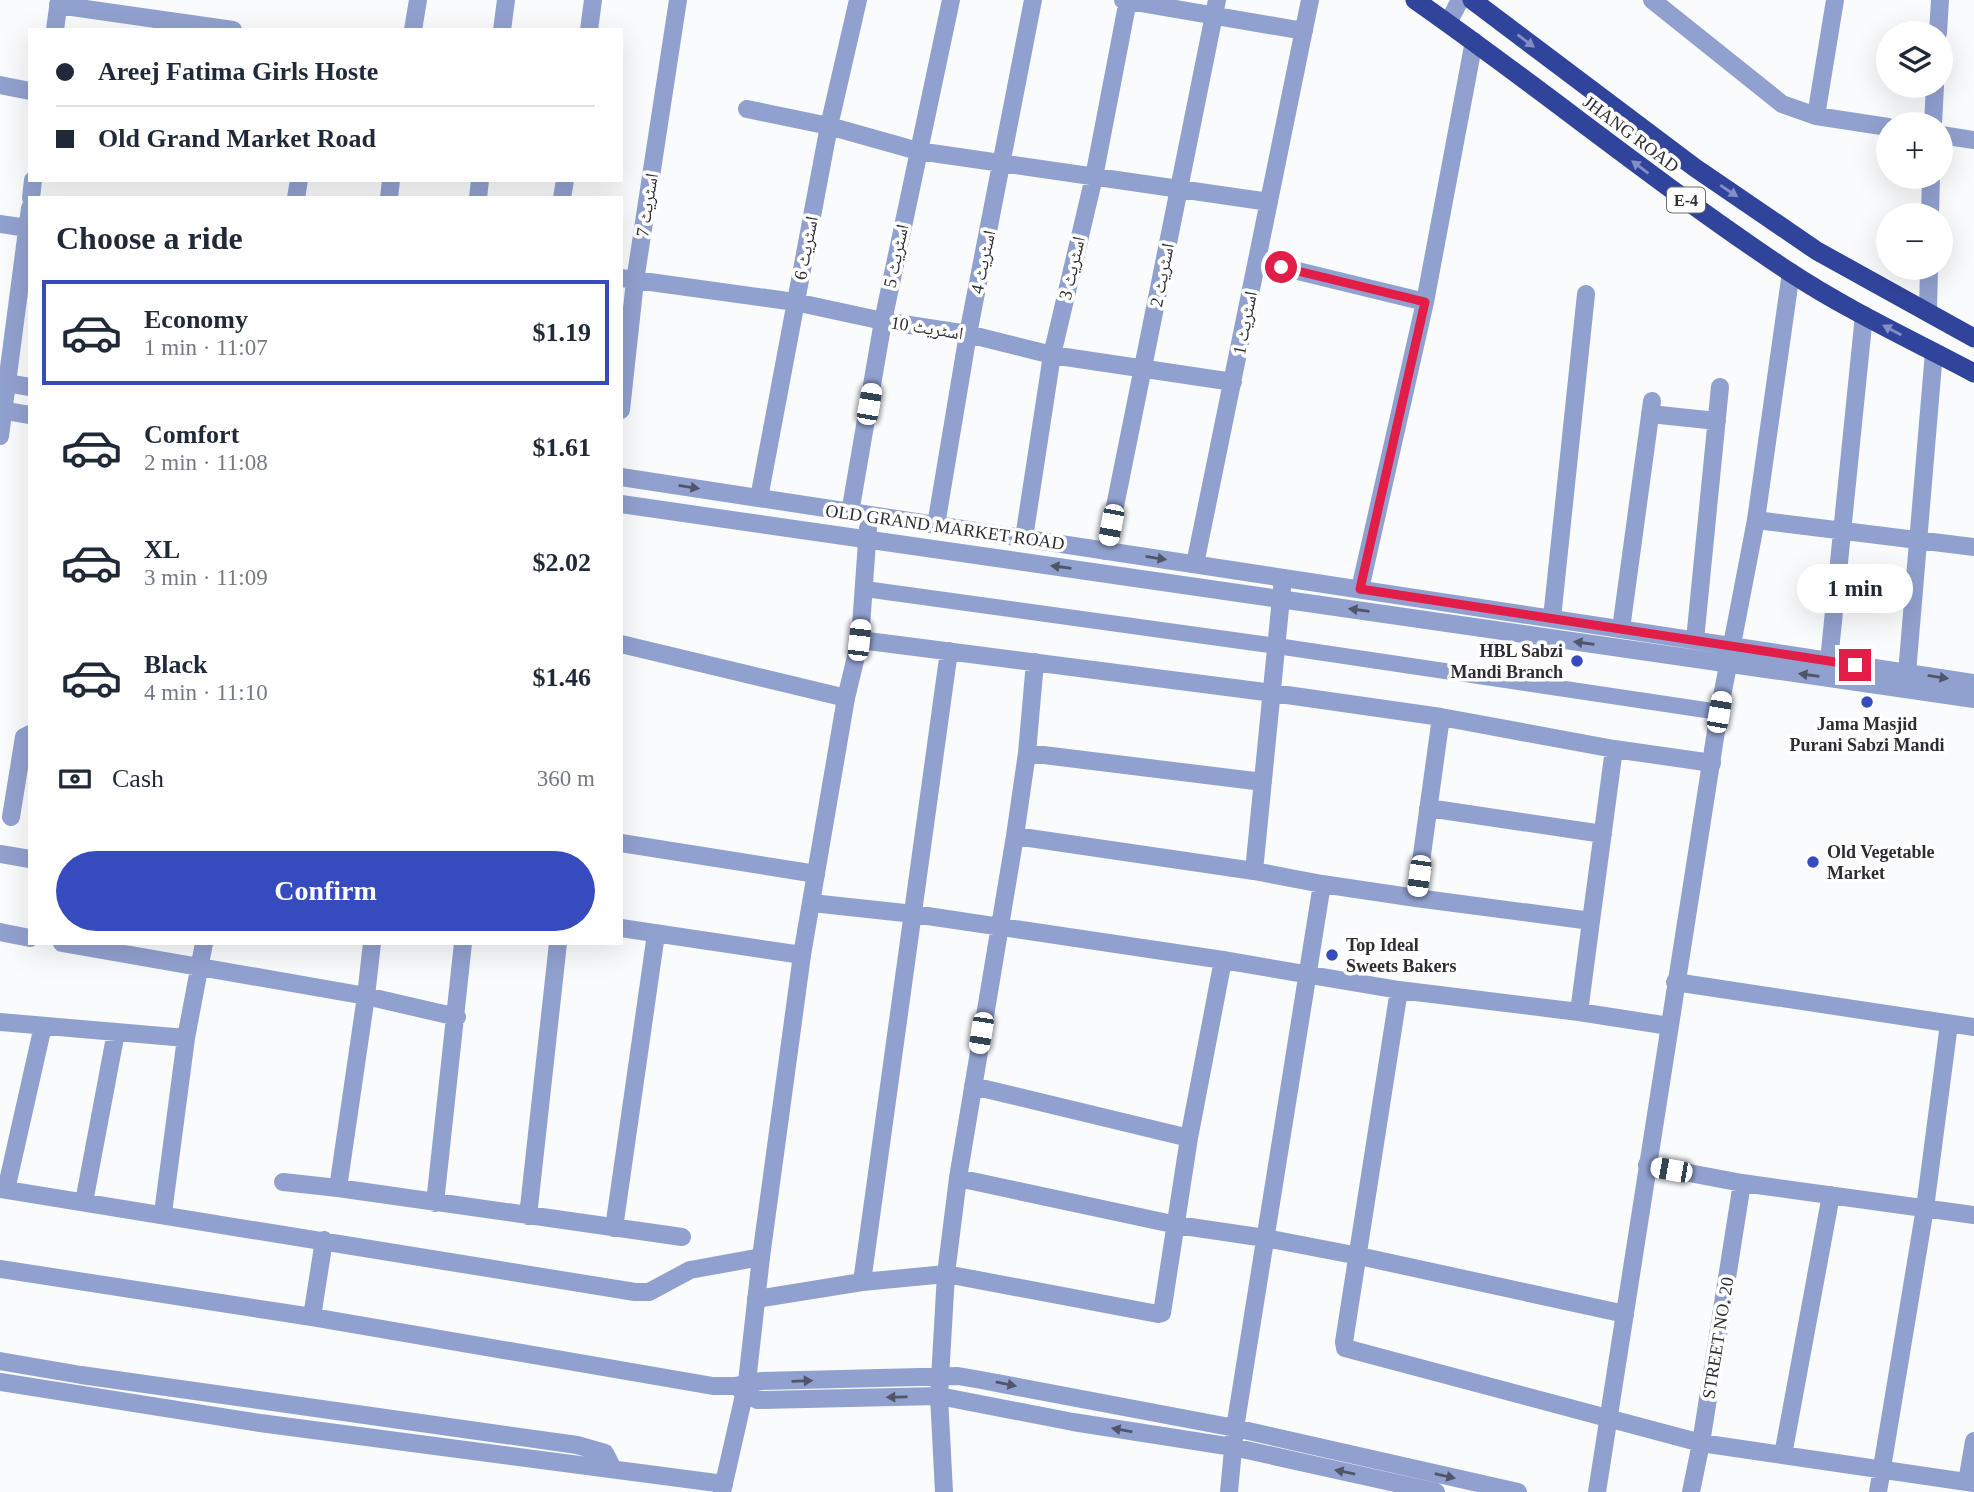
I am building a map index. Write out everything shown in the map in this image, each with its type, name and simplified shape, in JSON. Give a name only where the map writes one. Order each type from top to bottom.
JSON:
[{"type":"highway","name":"JHANG ROAD","points":[[1415,0],[1474,41],[1674,192],[1791,272],[1864,315],[1974,373]]},
{"type":"highway","name":"JHANG ROAD","points":[[1472,0],[1693,167],[1817,251],[1974,338]]},
{"type":"street","points":[[413,28],[418,0]]},
{"type":"street","points":[[502,28],[506,0]]},
{"type":"street","points":[[589,28],[593,0]]},
{"type":"street","name":"اسٹریٹ 7","points":[[623,374],[628,280],[678,0]]},
{"type":"street","name":"اسٹریٹ 6","points":[[758,498],[829,126],[858,0]]},
{"type":"street","name":"اسٹریٹ 5","points":[[850,513],[883,321],[951,0]]},
{"type":"street","name":"اسٹریٹ 4","points":[[936,525],[968,334],[1033,0]]},
{"type":"street","points":[[1126,0],[1215,8],[1304,31]]},
{"type":"street","name":"اسٹریٹ 3","points":[[1024,538],[1052,355],[1094,177],[1126,0]]},
{"type":"street","name":"اسٹریٹ 1","points":[[1195,564],[1310,0]]},
{"type":"street","points":[[1448,23],[1460,0]]},
{"type":"street","points":[[1652,0],[1782,104],[1816,116],[1876,125]]},
{"type":"street","points":[[1816,116],[1835,0]]},
{"type":"street","points":[[1939,21],[1940,0]]},
{"type":"street","points":[[55,28],[59,3],[220,28]]},
{"type":"street","name":"اسٹریٹ 2","points":[[1106,551],[1215,8]]},
{"type":"street","points":[[1360,589],[1425,302],[1474,41]]},
{"type":"street","points":[[0,85],[28,90]]},
{"type":"street","points":[[747,109],[829,126],[918,151],[1269,202]]},
{"type":"street","points":[[1953,137],[1974,140]]},
{"type":"street","points":[[0,436],[4,383],[28,221]]},
{"type":"street","points":[[0,224],[27,228]]},
{"type":"street","points":[[1257,261],[1425,302]]},
{"type":"street","points":[[1597,1492],[1719,712],[1756,520],[1791,272]]},
{"type":"street","name":"اسٹریٹ 10","points":[[628,280],[795,302],[883,321],[968,334],[1052,355],[1233,382]]},
{"type":"street","points":[[1928,313],[1929,280]]},
{"type":"street","points":[[1552,618],[1586,294]]},
{"type":"street","points":[[1829,661],[1864,315]]},
{"type":"street","points":[[1907,673],[1934,352]]},
{"type":"street","points":[[4,383],[28,387]]},
{"type":"street","points":[[1695,640],[1720,387]]},
{"type":"street","points":[[1621,629],[1651,408],[1717,421]]},
{"type":"street","points":[[2,411],[28,415]]},
{"type":"street","name":"OLD GRAND MARKET ROAD","points":[[623,477],[1695,640],[1731,655],[1829,661],[1974,683]]},
{"type":"street","name":"OLD GRAND MARKET ROAD","points":[[623,504],[1280,598],[1731,655],[1974,699]]},
{"type":"street","points":[[0,1382],[260,1423],[613,1469],[723,1488],[756,1298],[802,955],[846,698],[859,640],[870,515]]},
{"type":"street","points":[[1756,520],[1974,547]]},
{"type":"street","points":[[1254,871],[1283,578]]},
{"type":"street","points":[[865,589],[1277,646],[1719,712]]},
{"type":"street","points":[[859,640],[1441,717],[1614,749],[1712,763]]},
{"type":"street","points":[[623,644],[846,698]]},
{"type":"street","points":[[862,1282],[948,651]]},
{"type":"street","points":[[944,1492],[939,1377],[946,1274],[958,1178],[1015,836],[1027,753],[1035,662]]},
{"type":"street","points":[[1416,898],[1441,717]]},
{"type":"street","points":[[10,817],[24,737],[28,735]]},
{"type":"street","points":[[1579,1012],[1614,749]]},
{"type":"street","points":[[1027,753],[1263,782]]},
{"type":"street","points":[[1428,808],[1603,834]]},
{"type":"street","points":[[1015,836],[1416,898],[1591,921]]},
{"type":"street","points":[[623,844],[816,874]]},
{"type":"street","points":[[0,854],[28,859]]},
{"type":"street","points":[[1229,1492],[1235,1428],[1322,884]]},
{"type":"street","points":[[812,903],[914,914],[1223,960],[1399,990],[1669,1026]]},
{"type":"street","points":[[623,928],[802,955]]},
{"type":"street","points":[[0,933],[28,938]]},
{"type":"street","points":[[614,1228],[656,934]]},
{"type":"street","points":[[74,945],[366,996],[457,1017]]},
{"type":"street","points":[[163,1213],[186,1038],[204,945]]},
{"type":"street","points":[[338,1188],[372,945]]},
{"type":"street","points":[[435,1203],[463,945]]},
{"type":"street","points":[[528,1216],[558,945]]},
{"type":"street","points":[[756,1298],[862,1282],[946,1274],[1158,1314],[1164,1309],[1189,1138],[1223,960]]},
{"type":"street","points":[[1675,982],[1974,1027]]},
{"type":"street","points":[[1399,990],[1345,1349],[1702,1443],[1783,1455],[1971,1482],[1974,1441]]},
{"type":"street","points":[[0,1022],[186,1038]]},
{"type":"street","points":[[1878,1492],[1925,1208],[1949,1024]]},
{"type":"street","points":[[43,1026],[3,1189],[635,1292],[649,1292],[690,1270],[761,1257]]},
{"type":"street","points":[[84,1202],[116,1032]]},
{"type":"street","points":[[973,1086],[1189,1138]]},
{"type":"street","points":[[1647,1165],[1742,1183],[1974,1214]]},
{"type":"street","points":[[958,1178],[1177,1226],[1265,1238],[1359,1256],[1625,1314]]},
{"type":"street","points":[[283,1182],[682,1237]]},
{"type":"street","name":"STREET NO. 20","points":[[1691,1492],[1702,1443],[1742,1183]]},
{"type":"street","points":[[1783,1455],[1831,1195]]},
{"type":"street","points":[[312,1317],[324,1240]]},
{"type":"street","points":[[0,1269],[312,1317],[713,1386],[742,1388],[958,1376],[1235,1428],[1518,1492]]},
{"type":"street","points":[[0,1361],[81,1375],[577,1445],[605,1453],[613,1469]]},
{"type":"street","points":[[742,1388],[757,1400],[939,1396],[1087,1424],[1233,1447],[1395,1488],[1436,1492]]},
{"type":"street","points":[[260,1423],[264,1401]]},
{"type":"street","points":[[1395,1488],[1399,1465]]},
{"type":"place","name":"HBL Sabzi Mandi Branch","points":[[1577,661]]},
{"type":"place","name":"Jama Masjid Purani Sabzi Mandi","points":[[1867,702]]},
{"type":"place","name":"Old Vegetable Market","points":[[1813,862]]},
{"type":"place","name":"Top Ideal Sweets Bakers","points":[[1332,955]]},
{"type":"route","points":[[1281,267],[1425,302],[1360,589],[1855,665]]}]
